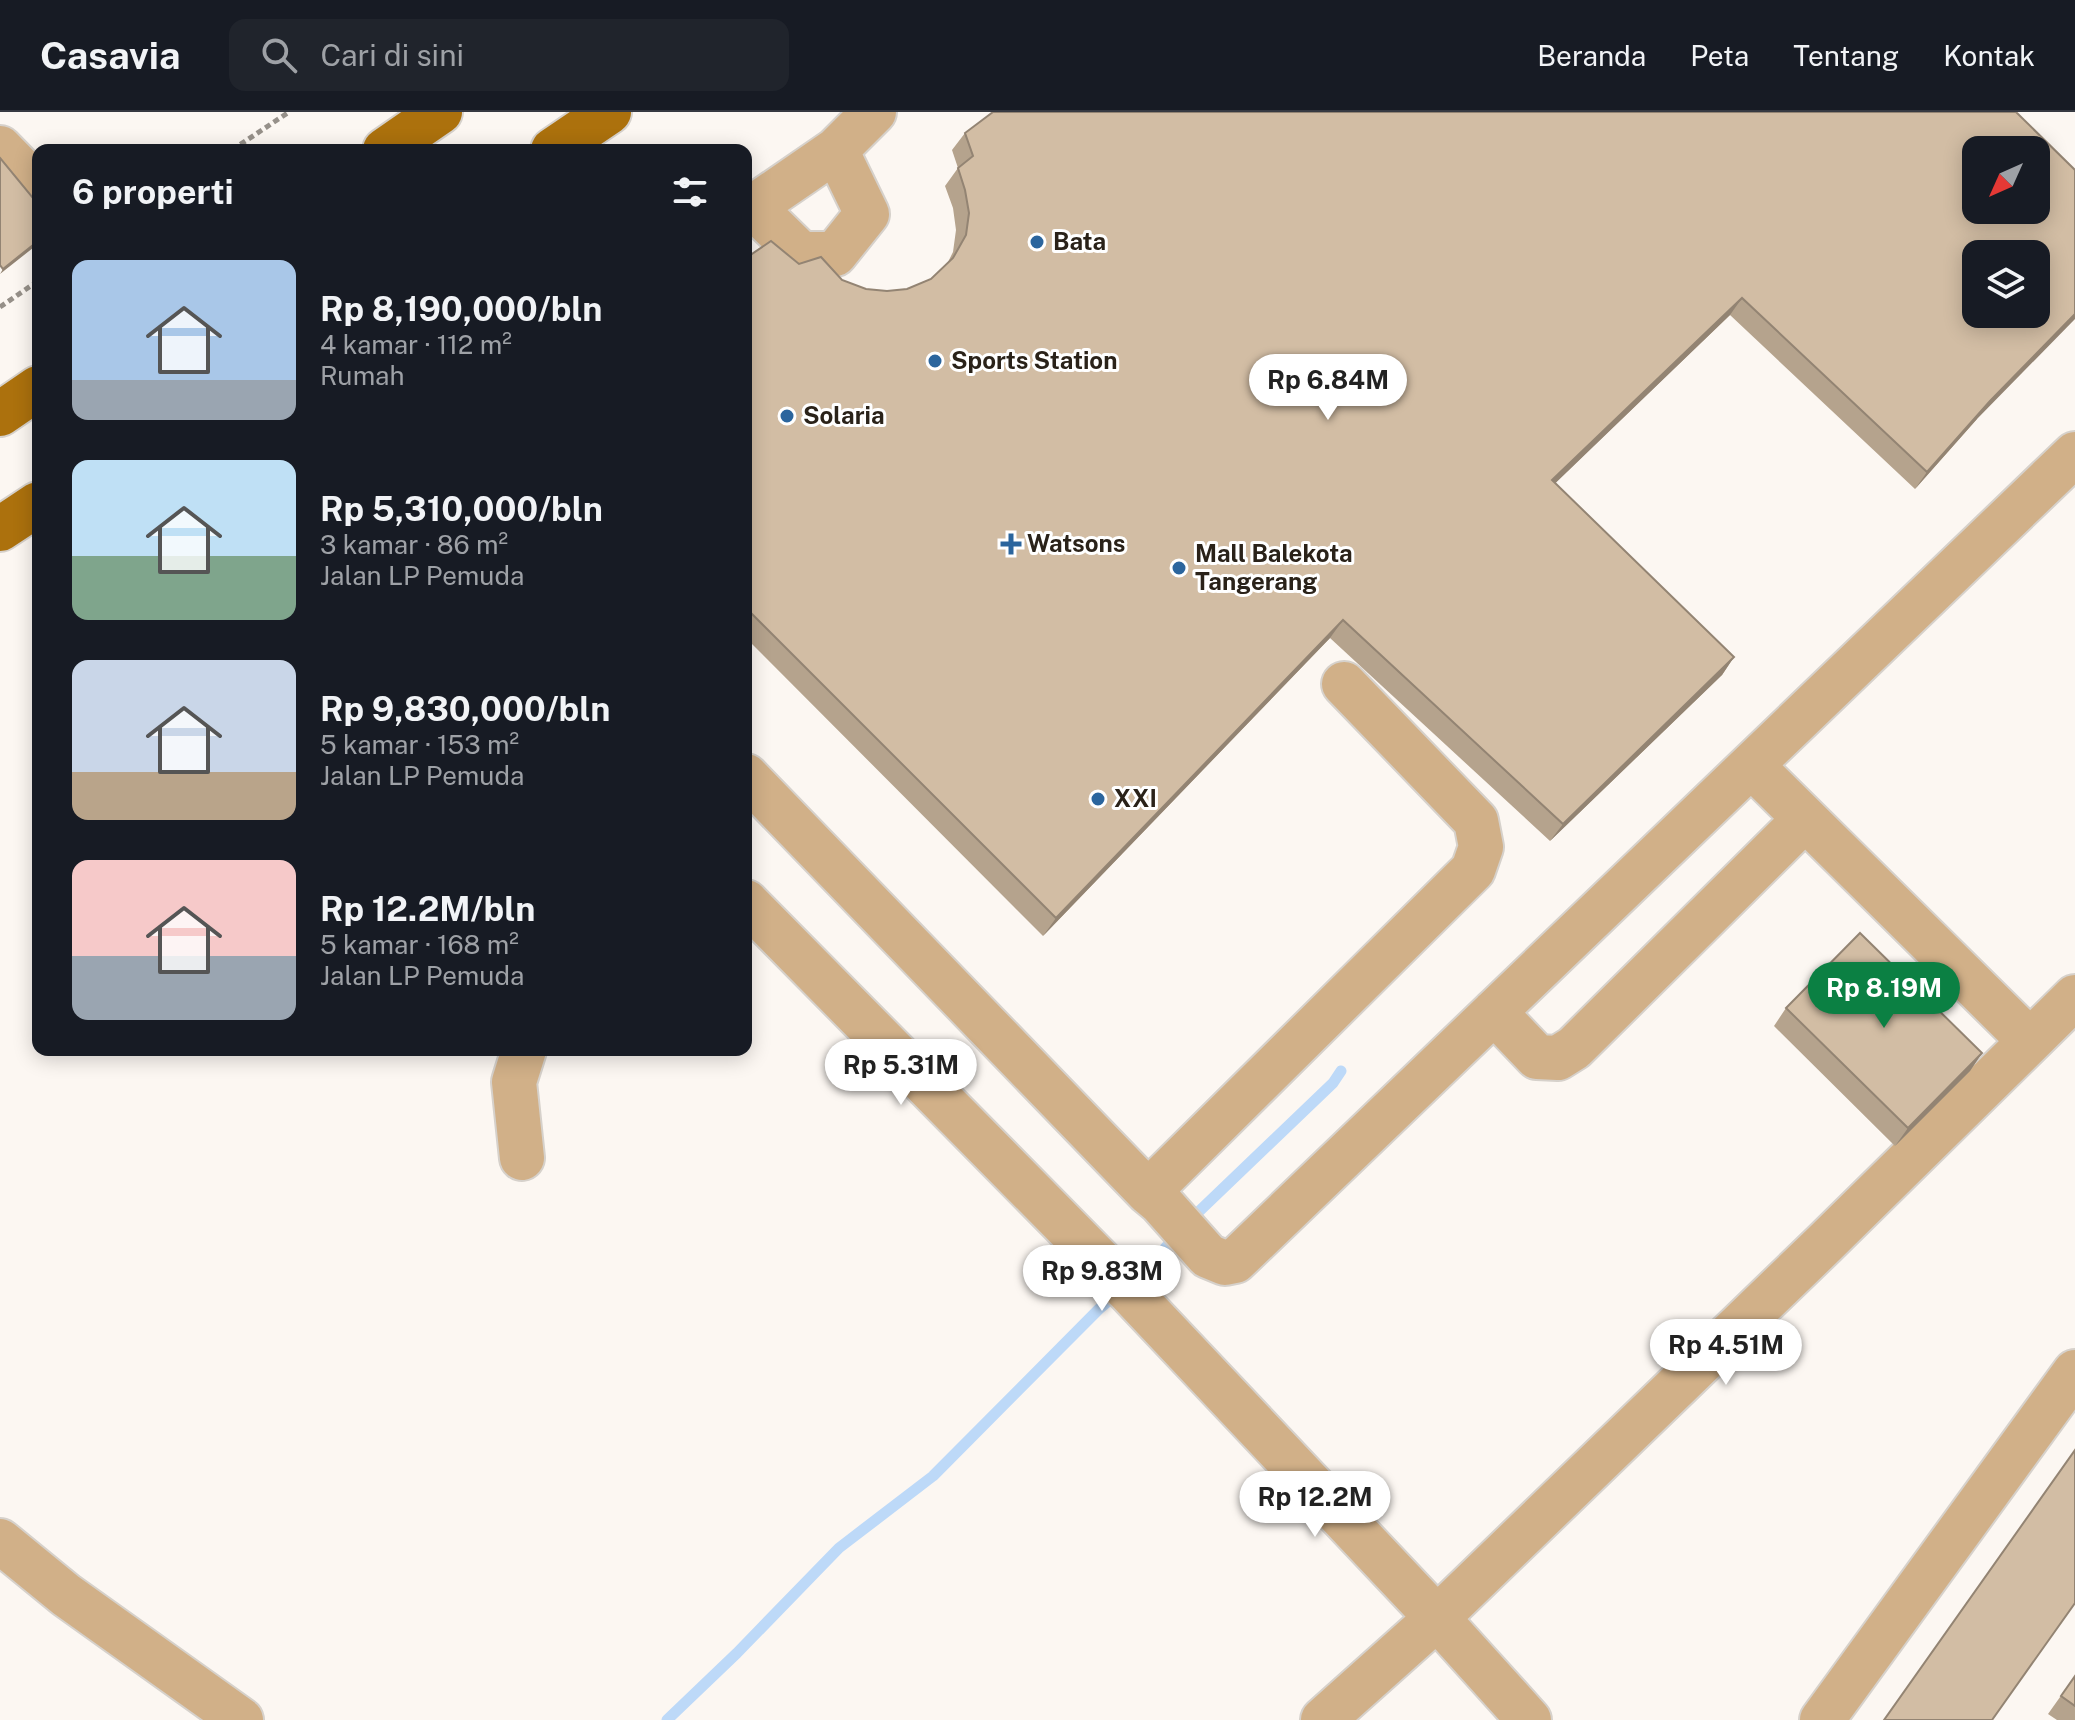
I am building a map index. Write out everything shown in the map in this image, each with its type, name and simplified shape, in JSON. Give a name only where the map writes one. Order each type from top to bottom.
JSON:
[{"type":"main road","points":[[394,144],[440,112]]},
{"type":"main road","points":[[562,144],[609,112]]},
{"type":"main road","points":[[0,414],[32,392]]},
{"type":"main road","points":[[0,529],[32,508]]},
{"type":"street","points":[[752,209],[836,150],[874,112]]},
{"type":"street","points":[[0,148],[32,181]]},
{"type":"street","points":[[752,212],[801,254],[835,254],[867,214],[836,150]]},
{"type":"street","points":[[752,782],[1208,1256],[1225,1263],[1235,1261],[2075,454]]},
{"type":"street","points":[[1154,1197],[1473,870],[1481,847],[1476,821],[1344,684]]},
{"type":"street","points":[[1752,766],[2030,1041]]},
{"type":"street","points":[[1494,1012],[1537,1057],[1558,1058],[1574,1048],[1805,819]]},
{"type":"street","points":[[752,908],[1104,1265],[1529,1720]]},
{"type":"street","points":[[1323,1720],[1437,1618],[2075,997]]},
{"type":"street","points":[[522,1056],[514,1082],[522,1158]]},
{"type":"street","points":[[1822,1720],[2075,1372]]},
{"type":"street","points":[[0,1541],[66,1595],[241,1720]]},
{"type":"path","points":[[241,144],[289,112]]},
{"type":"path","points":[[0,307],[32,285]]},
{"type":"building","name":"Mall Balekota Tangerang","points":[[993,112],[2016,112],[2040,136],[1962,136],[1962,224],[2050,224],[2050,145],[2075,170],[2075,314],[1990,401],[1927,472],[1742,298],[1552,480],[1734,657],[1563,824],[1343,620],[1056,918],[752,614],[752,254],[771,241],[799,264],[821,257],[842,280],[866,289],[907,289],[931,279],[953,258],[966,235],[969,213],[958,168],[973,156],[965,133]]},
{"type":"building","points":[[0,158],[32,197],[32,246],[3,269],[0,265]]},
{"type":"building","points":[[1860,933],[1982,1053],[1908,1128],[1786,1008]]},
{"type":"building","points":[[2075,1450],[2075,1603],[1992,1720],[1884,1720]]},
{"type":"building","points":[[2075,1676],[2075,1706],[2061,1696]]},
{"type":"waterway","points":[[1190,1220],[1333,1083],[1341,1071]]},
{"type":"waterway","points":[[1132,1281],[1148,1268],[1178,1233]]},
{"type":"waterway","points":[[667,1720],[839,1548],[933,1476],[1119,1292]]},
{"type":"place","name":"Bata","points":[[1037,242]]},
{"type":"place","name":"Sports Station","points":[[935,361]]},
{"type":"place","name":"Solaria","points":[[787,416]]},
{"type":"place","name":"Watsons","points":[[1011,544]]},
{"type":"place","name":"Mall Balekota Tangerang","points":[[1179,568]]},
{"type":"place","name":"XXI","points":[[1098,799]]}]
